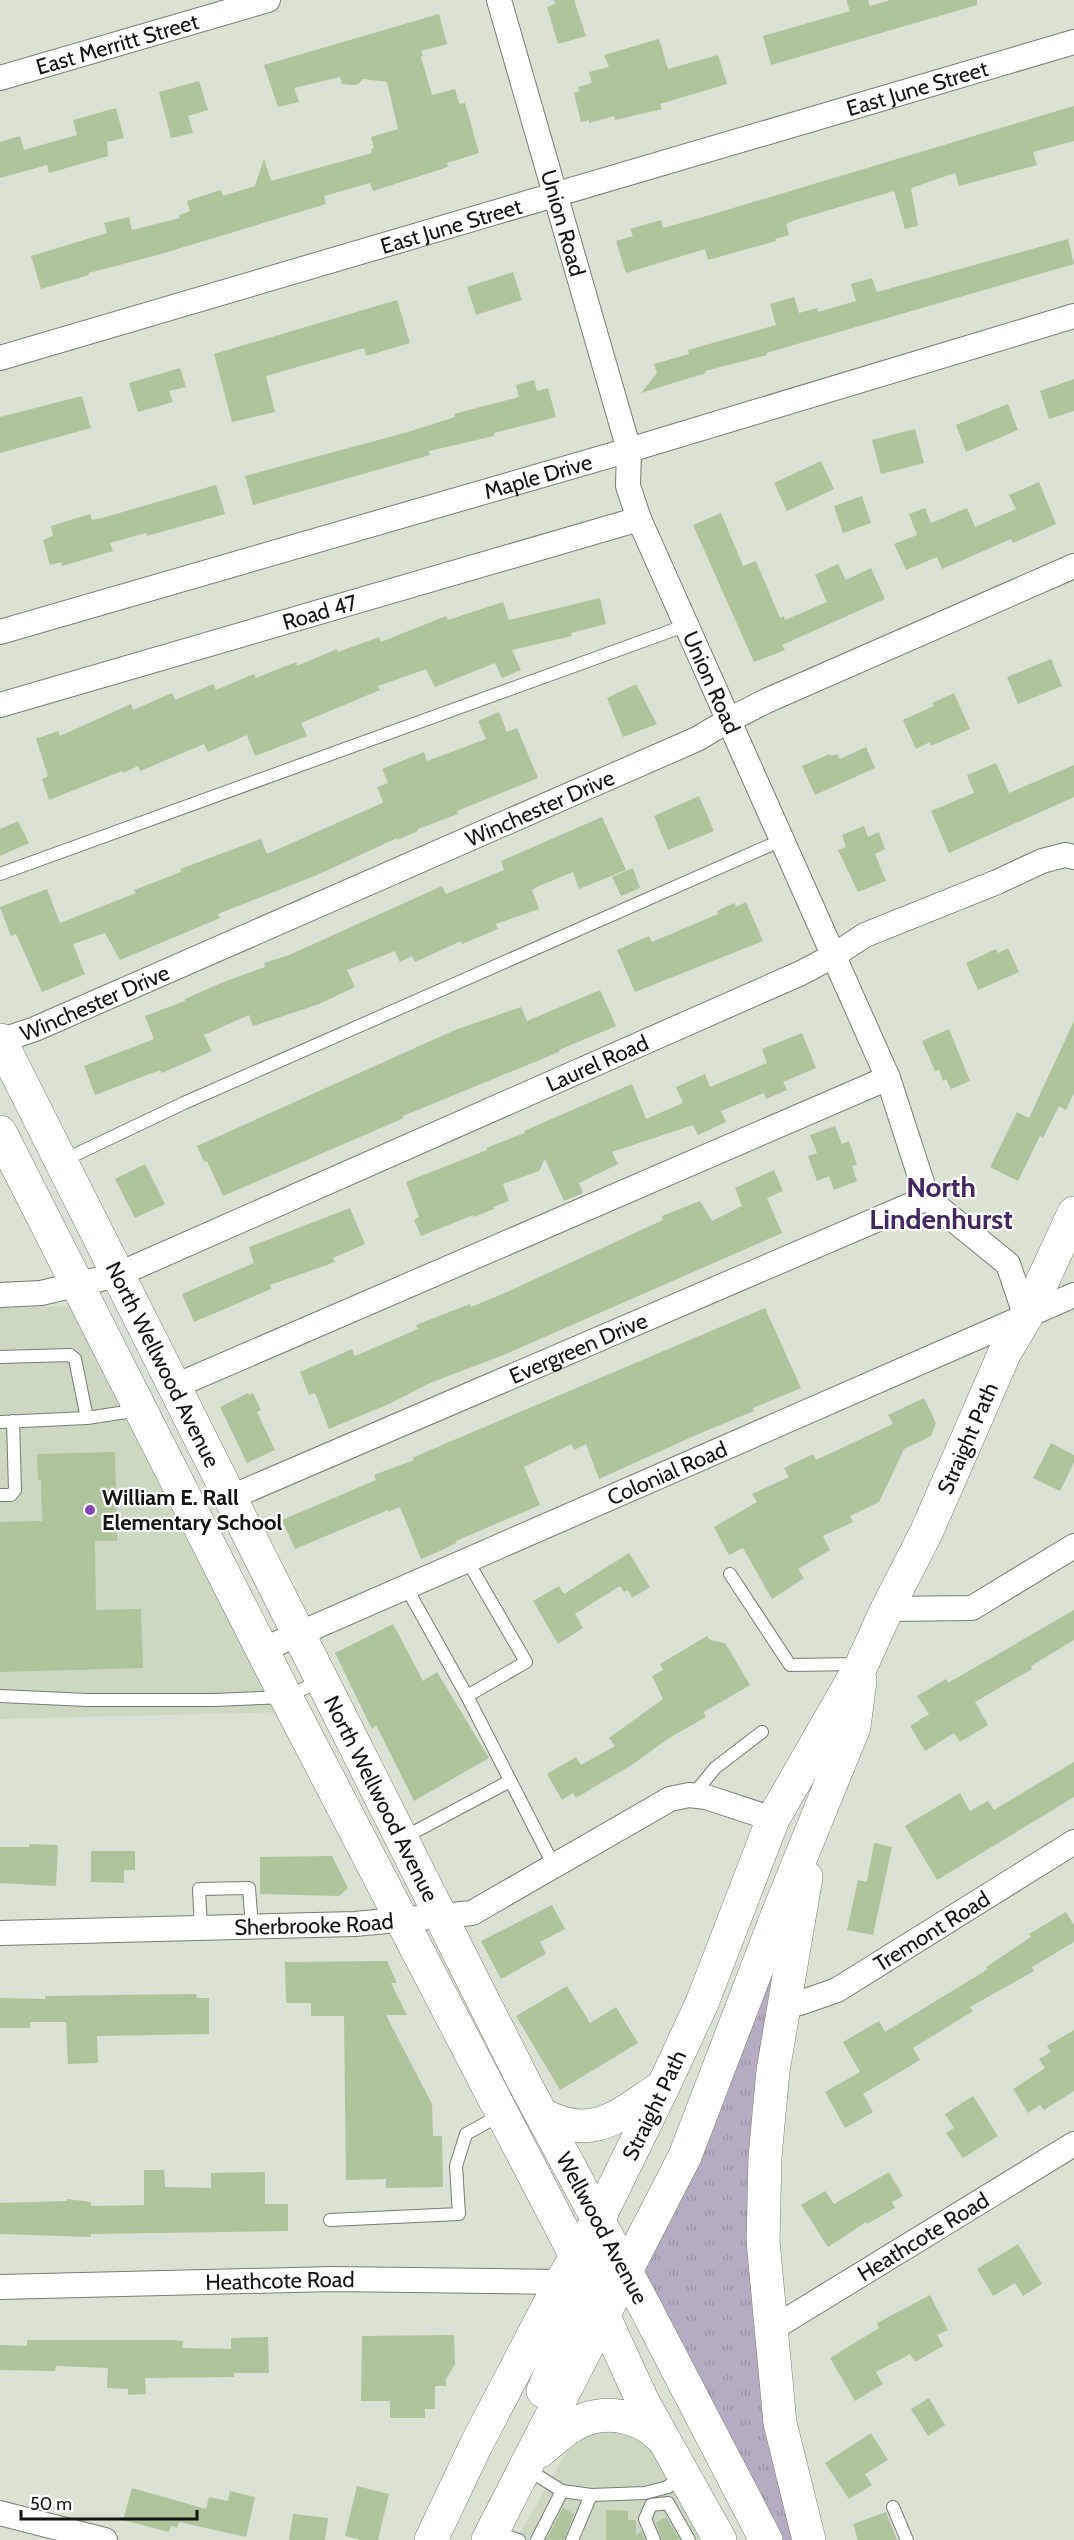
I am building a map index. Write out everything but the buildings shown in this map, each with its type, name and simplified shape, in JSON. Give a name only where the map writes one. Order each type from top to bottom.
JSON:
[{"type":"main road","name":"North Wellwood Avenue","points":[[0,1040],[440,1914]]},
{"type":"main road","name":"Wellwood Avenue","points":[[3,1143],[286,1697],[503,2114],[576,2275],[605,2316],[643,2402],[681,2474],[720,2540]]},
{"type":"main road","name":"Straight Path","points":[[431,2540],[476,2445],[576,2275],[597,2220],[702,2003],[773,1819],[862,1664],[926,1533],[1005,1352],[1026,1317],[1074,1213]]},
{"type":"main road","name":"Straight Path","points":[[500,2532],[529,2463],[685,2156],[703,2113],[814,1822],[854,1728],[862,1664]]},
{"type":"main road","points":[[808,2540],[780,2422],[763,2241],[765,2157],[773,2071],[814,1822]]},
{"type":"main road","name":"Wellwood Avenue","points":[[440,1914],[541,2114],[766,2540]]},
{"type":"main road","points":[[541,2114],[560,2124],[573,2127],[597,2126],[616,2117],[663,2087]]},
{"type":"main road","points":[[500,2532],[519,2446],[576,2275]]},
{"type":"main road","points":[[529,2463],[569,2427],[595,2417],[620,2415],[632,2418],[661,2436]]},
{"type":"street","name":"East Merritt Street","points":[[0,78],[268,0]]},
{"type":"street","name":"Union Road","points":[[499,0],[629,450],[628,486],[639,519],[888,1078],[927,1198]]},
{"type":"street","name":"East June Street","points":[[0,358],[1074,42]]},
{"type":"street","name":"Maple Drive","points":[[0,632],[629,450],[1074,315]]},
{"type":"street","name":"Road 47","points":[[0,705],[639,519]]},
{"type":"street","name":"Winchester Drive","points":[[0,1040],[46,1024],[697,739],[729,720],[1074,566]]},
{"type":"street","name":"Laurel Road","points":[[0,1295],[41,1293],[117,1275],[801,973],[865,935],[997,882],[1042,861],[1065,855],[1074,857]]},
{"type":"street","points":[[173,1387],[888,1078]]},
{"type":"street","points":[[927,1198],[1008,1264],[1026,1317]]},
{"type":"street","name":"Evergreen Drive","points":[[229,1498],[927,1198]]},
{"type":"street","name":"Colonial Road","points":[[262,1650],[1074,1296]]},
{"type":"street","points":[[887,1609],[972,1608],[1074,1546]]},
{"type":"street","points":[[693,1795],[773,1819]]},
{"type":"street","name":"Sherbrooke Road","points":[[0,1933],[355,1924],[440,1914],[472,1913],[670,1799],[693,1795]]},
{"type":"street","name":"Tremont Road","points":[[784,2006],[837,1990],[1074,1842]]},
{"type":"street","name":"Heathcote Road","points":[[772,2329],[1074,2144]]},
{"type":"street","name":"Heathcote Road","points":[[0,2287],[576,2275]]},
{"type":"street","points":[[0,2513],[105,2540]]},
{"type":"lane","points":[[0,874],[687,626]]},
{"type":"lane","points":[[61,1161],[184,1103],[782,840]]},
{"type":"lane","points":[[0,1357],[70,1355],[75,1359],[87,1418]]},
{"type":"lane","points":[[0,1495],[11,1495],[15,1490],[6,1421],[87,1418],[140,1410]]},
{"type":"lane","points":[[467,1560],[526,1662],[468,1696]]},
{"type":"lane","points":[[730,1574],[790,1665],[862,1664]]},
{"type":"lane","points":[[406,1587],[468,1696],[554,1866]]},
{"type":"lane","points":[[0,1696],[87,1700],[214,1700],[286,1697],[322,1680]]},
{"type":"lane","points":[[693,1795],[715,1768],[762,1732]]},
{"type":"lane","points":[[401,1839],[510,1781]]},
{"type":"lane","points":[[201,1928],[199,1889],[239,1888],[249,1888],[252,1927]]},
{"type":"lane","points":[[330,2220],[459,2214],[456,2166],[466,2134],[503,2114]]},
{"type":"lane","points":[[529,2463],[562,2491],[591,2495],[645,2493],[668,2487],[681,2474]]},
{"type":"lane","points":[[537,2540],[562,2491]]},
{"type":"lane","points":[[645,2493],[651,2505]]},
{"type":"lane","points":[[572,2540],[591,2495]]},
{"type":"lane","points":[[651,2505],[668,2503],[689,2540]]},
{"type":"lane","points":[[651,2505],[645,2518],[654,2540]]},
{"type":"lane","points":[[893,2507],[907,2540]]},
{"type":"shaded area","name":"William E. Rall Elementary School","points":[[75,1306],[282,1712],[0,1719],[0,1308]]},
{"type":"shaded area","points":[[645,2431],[710,2540],[516,2540],[577,2434]]},
{"type":"green space","points":[[791,1907],[755,2144],[799,2540],[778,2540],[639,2271],[669,2225],[708,2136]]},
{"type":"place","name":"William E. Rall Elementary School","points":[[90,1510]]},
{"type":"district","name":"North Lindenhurst","points":[[941,1203]]}]
